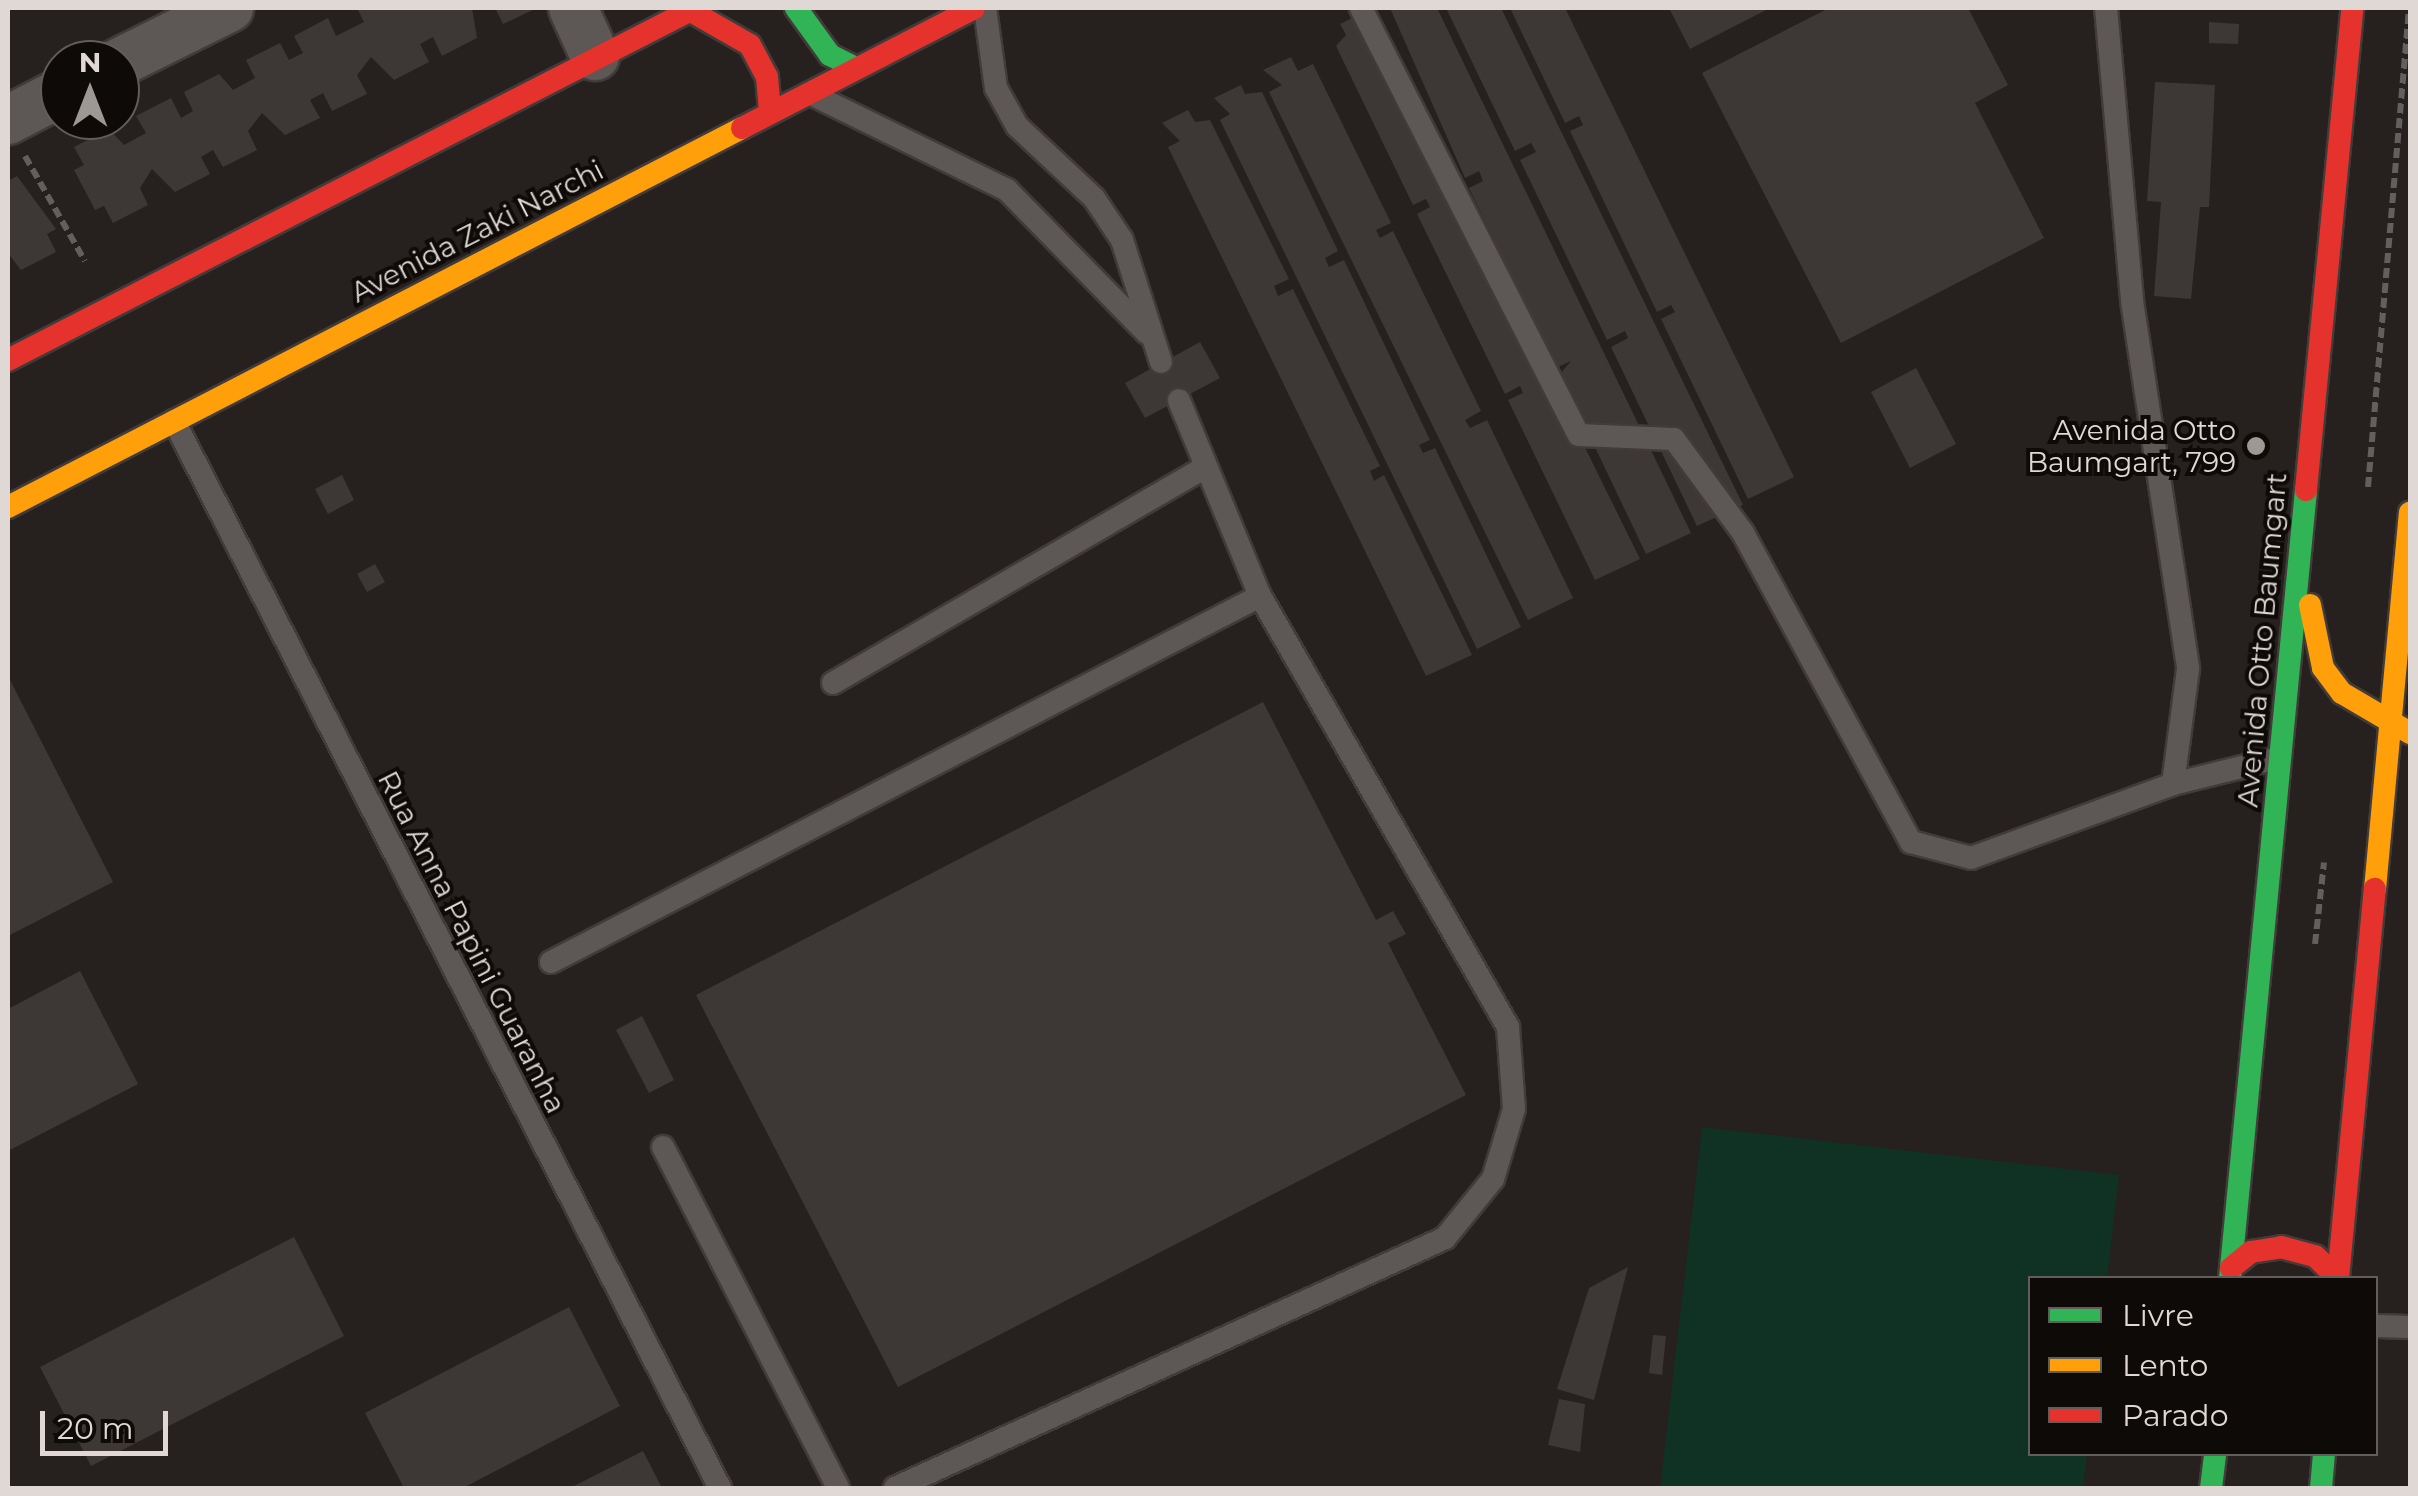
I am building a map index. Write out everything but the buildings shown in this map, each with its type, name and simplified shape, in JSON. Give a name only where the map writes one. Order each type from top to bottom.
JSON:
[{"type":"main road","points":[[796,8],[830,55],[856,68]]},
{"type":"main road","name":"Avenida Zaki Narchi","points":[[8,507],[974,8]]},
{"type":"main road","name":"Avenida Otto Baumgart","points":[[2231,1273],[2352,8]]},
{"type":"main road","points":[[8,360],[692,9],[723,22],[750,45],[767,77],[770,112]]},
{"type":"main road","points":[[2338,1276],[2402,730],[2410,512]]},
{"type":"main road","points":[[2302,549],[2323,668],[2366,714],[2402,730]]},
{"type":"main road","points":[[2376,948],[2397,920]]},
{"type":"main road","points":[[2231,1273],[2281,1247],[2315,1256],[2336,1276]]},
{"type":"main road","points":[[2212,1488],[2214,1456]]},
{"type":"main road","points":[[2321,1488],[2324,1456]]},
{"type":"street","points":[[140,52],[229,8]]},
{"type":"street","points":[[573,8],[595,56]]},
{"type":"street","points":[[12,131],[40,109]]},
{"type":"lane","points":[[985,8],[996,88],[1017,126],[1094,198],[1122,240],[1147,334],[1161,362]]},
{"type":"lane","points":[[1361,8],[1579,435],[1674,439],[1743,533],[1911,842],[1971,858],[2172,784],[2281,757]]},
{"type":"lane","points":[[2106,8],[2132,300],[2188,669],[2172,784]]},
{"type":"lane","points":[[807,93],[1008,190],[1147,334]]},
{"type":"lane","points":[[895,1488],[1444,1238],[1493,1179],[1514,1109],[1508,1027],[1260,596],[1179,400]]},
{"type":"lane","name":"Rua Anna Papini Guaranha","points":[[174,421],[720,1488]]},
{"type":"lane","points":[[833,683],[1206,467]]},
{"type":"lane","points":[[551,962],[1260,596]]},
{"type":"lane","points":[[664,1147],[838,1488]]},
{"type":"lane","points":[[2378,1326],[2410,1327]]},
{"type":"path","points":[[12,131],[85,261]]},
{"type":"green space","points":[[1702,1127],[2119,1175],[2107,1276],[2028,1276],[2028,1456],[2087,1456],[2083,1488],[1660,1488]]},
{"type":"traffic: fast","points":[[796,8],[830,55],[856,68]]},
{"type":"traffic: fast","points":[[2230,1276],[2306,490]]},
{"type":"traffic: fast","points":[[2211,1488],[2215,1456]]},
{"type":"traffic: fast","points":[[2321,1488],[2324,1456]]},
{"type":"traffic: slow","points":[[8,507],[742,128]]},
{"type":"traffic: slow","points":[[2375,889],[2410,513]]},
{"type":"traffic: slow","points":[[2310,605],[2323,668],[2342,693],[2410,733]]},
{"type":"traffic: jam","points":[[8,360],[695,8]]},
{"type":"traffic: jam","points":[[742,128],[974,8]]},
{"type":"traffic: jam","points":[[2306,490],[2352,8]]},
{"type":"traffic: jam","points":[[689,10],[750,45],[767,77],[770,112]]},
{"type":"traffic: jam","points":[[2338,1276],[2375,889]]},
{"type":"traffic: jam","points":[[2231,1268],[2251,1252],[2281,1247],[2315,1256],[2336,1276]]},
{"type":"place","name":"Avenida Otto Baumgart, 799","points":[[2256,446]]}]
